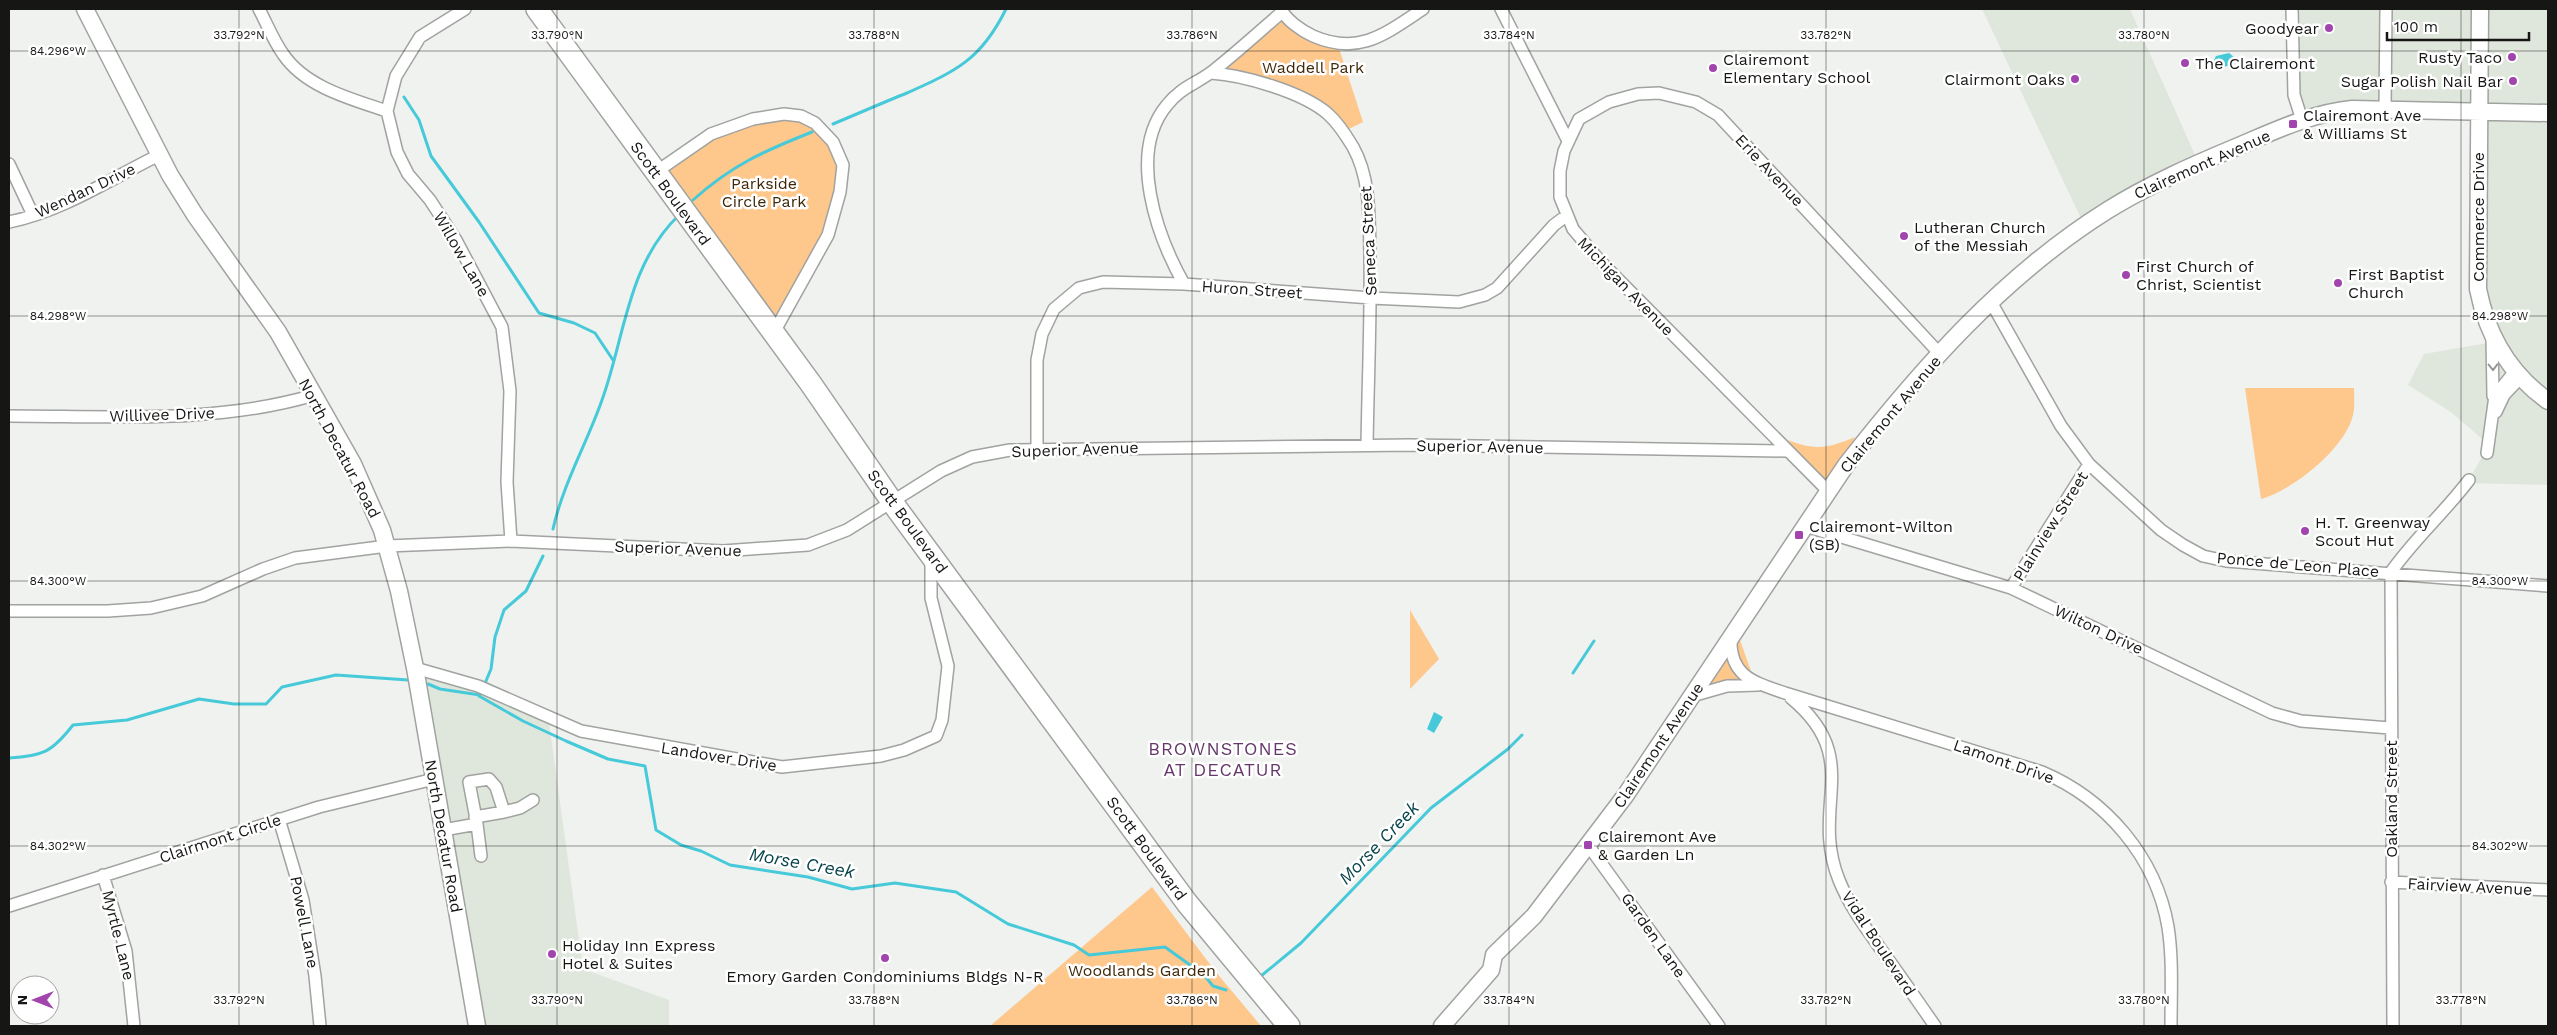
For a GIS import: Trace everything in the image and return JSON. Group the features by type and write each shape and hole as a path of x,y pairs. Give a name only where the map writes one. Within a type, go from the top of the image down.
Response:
{"highway":[{"name":"Scott Boulevard","path":"537,9 811,384 892,501 1187,903 1289,1026"}],"main road":[{"name":"North Decatur Road","path":"85,9 159,155 195,216 278,332 314,395 362,484 387,546 399,590 415,668 477,1026"},
{"name":"Commerce Drive","path":"2480,9 2478,279 2482,307 2492,333 2518,374 2548,401"},
{"name":"Clairemont Avenue","path":"1442,1026 1490,970 1494,955 1534,916 1588,845 1692,696 1828,491 1883,418 1940,354 1991,302 2060,243 2133,195 2202,161 2302,120 2336,110 2385,109 2548,113"}],"street":[{"path":"259,9 283,55 308,80 387,111"},
{"name":"Willow Lane","path":"465,9 420,37 396,76 387,111 397,152 408,174 430,200 456,240 502,327 510,391 507,482 511,542"},
{"path":"1184,284 1161,236 1152,203 1147,169 1150,142 1156,121 1167,104 1187,85 1211,73 1281,10 1305,32 1327,42 1349,46 1379,36 1423,9"},
{"path":"1501,9 1568,141"},
{"path":"2292,9 2294,95 2302,120"},
{"path":"2385,109 2386,9"},
{"name":"Seneca Street","path":"1211,73 1254,81 1294,94 1327,114 1353,148 1366,185 1369,216 1371,298 1367,445"},
{"name":"Erie Avenue","path":"1568,141 1579,119 1609,102 1638,94 1659,93 1679,96 1696,102 1718,115 1940,354"},
{"path":"656,172 711,134 753,119 784,114 801,116 815,123 833,142 843,165 840,192 828,235 773,334"},
{"name":"Michigan Avenue","path":"1568,141 1561,163 1560,197 1566,216 1580,240 1786,451 1828,491"},
{"name":"Wendan Drive","path":"9,222 33,216 101,186 159,155"},
{"path":"9,164 33,216"},
{"name":"Huron Street","path":"1037,448 1037,360 1042,334 1054,309 1078,288 1103,282 1184,284 1371,298 1459,302 1485,295 1506,279 1554,225 1566,216"},
{"name":"Ponce de Leon Place","path":"1991,302 2061,426 2089,464 2161,530 2203,556 2226,561 2270,565 2392,572 2548,586"},
{"path":"2487,453 2493,420 2492,333"},
{"path":"2493,401 2498,389 2518,374"},
{"path":"2493,420 2502,399 2518,374"},
{"name":"Willivee Drive","path":"9,416 204,415 279,404 314,395"},
{"name":"Superior Avenue","path":"9,611 115,611 151,608 202,596 263,569 294,558 387,546 511,542 723,551 808,545 847,530 941,471 972,457 1010,450 1037,448 1367,445 1786,451"},
{"name":"Plainview Street","path":"2011,588 2089,464"},
{"path":"2392,572 2403,555 2451,504 2469,480"},
{"name":"Wilton Drive","path":"1805,526 2011,588 2272,713 2300,721 2390,728"},
{"name":"Landover Drive","path":"415,668 478,686 572,729 628,740 782,767 881,756 904,750 936,736 942,720 948,666 931,598 931,554"},
{"name":"Oakland Street","path":"2392,572 2390,728 2393,1026"},
{"name":"Lamont Drive","path":"1731,637 1732,656 1738,670 1746,677 1785,693 2023,766 2068,784 2092,802 2117,825 2134,845 2146,864 2162,902 2171,952 2171,1026"},
{"path":"1692,696 1711,689 1738,685 1772,688"},
{"name":"Vidal Boulevard","path":"1785,693 1812,716 1823,733 1829,748 1832,772 1829,840 1835,868 1843,889 1858,917 1935,1026"},
{"name":"Clairmont Circle","path":"9,906 319,807 434,779"},
{"path":"482,856 469,782 489,779 496,787 504,812"},
{"path":"443,830 520,808 533,800"},
{"name":"Powell Lane","path":"280,819 303,900 314,968 320,1026"},
{"name":"Garden Lane","path":"1588,845 1719,1026"},
{"name":"Myrtle Lane","path":"103,875 126,951 134,1026"},
{"name":"Fairview Avenue","path":"2392,882 2548,890"}],"shaded area":[{"path":"1982,9 2130,9 2199,164 2086,229"},
{"path":"2291,9 2548,9 2548,485 2467,483 2489,445 2451,412 2408,385 2424,354 2493,342 2477,293 2478,113 2358,107 2301,126"},
{"path":"414,672 485,680 548,715 583,969 669,1000 669,1026 482,1026"}],"green space":[{"name":"Waddell Park","path":"1282,16 1292,24 1336,39 1363,122 1343,132 1330,112 1221,70"},
{"name":"Parkside Circle Park","path":"781,118 805,121 829,144 840,171 828,225 773,325 661,163 720,134 750,124"},
{"path":"2245,388 2354,388 2353,415 2340,441 2329,454 2302,477 2288,487 2261,499"},
{"path":"1855,437 1827,492 1788,440 1806,446 1822,447"},
{"path":"1410,610 1439,659 1410,689"},
{"path":"1736,629 1751,671 1772,688 1703,692"},
{"name":"Woodlands Garden","path":"1152,887 1215,971 1261,1026 990,1026"}],"water":[{"path":"2229,53 2234,57 2230,65 2221,68 2213,62 2216,56"},
{"path":"1434,712 1443,717 1434,733 1427,729"}],"waterway":[{"path":"833,124 940,78 966,62 987,41 1006,9"},
{"path":"404,97 419,120 431,156 479,222 539,313 574,323 595,333 613,360"},
{"path":"693,200 735,168 812,132"},
{"path":"553,529 569,480 602,400 638,279 648,256 679,215"},
{"path":"486,681 491,669 495,637 504,610 526,591 543,556"},
{"path":"1573,673 1594,641"},
{"path":"9,758 30,756 46,751 59,741 73,725 127,720 199,699 234,704 266,704 282,687 336,675 408,680"},
{"path":"428,684 440,689 480,695"},
{"name":"Morse Creek","path":"479,696 523,721 608,759 645,766 656,830 681,845 701,851 730,865 808,877 852,889 895,883 956,892 1008,924 1074,945 1089,955 1165,947 1204,975 1213,986 1226,990"},
{"name":"Morse Creek","path":"1261,976 1301,943 1431,808 1508,749 1522,735"}],"place":[{"name":"Goodyear","path":"2329,28"},
{"name":"Rusty Taco","path":"2512,57"},
{"name":"The Clairemont","path":"2185,63"},
{"name":"Clairemont Elementary School","path":"1713,68"},
{"name":"Clairmont Oaks","path":"2075,79"},
{"name":"Sugar Polish Nail Bar","path":"2513,81"},
{"name":"Clairemont Ave & Williams St","path":"2293,124"},
{"name":"Lutheran Church of the Messiah","path":"1904,236"},
{"name":"First Church of Christ, Scientist","path":"2126,275"},
{"name":"First Baptist Church","path":"2338,283"},
{"name":"H. T. Greenway Scout Hut","path":"2305,531"},
{"name":"Clairemont-Wilton (SB)","path":"1799,535"},
{"name":"Clairemont Ave & Garden Ln","path":"1588,845"},
{"name":"Holiday Inn Express Hotel & Suites","path":"552,954"},
{"name":"Emory Garden Condominiums Bldgs N-R","path":"885,958"}],"district":[{"name":"BROWNSTONES AT DECATUR","path":"1223,760"}]}
